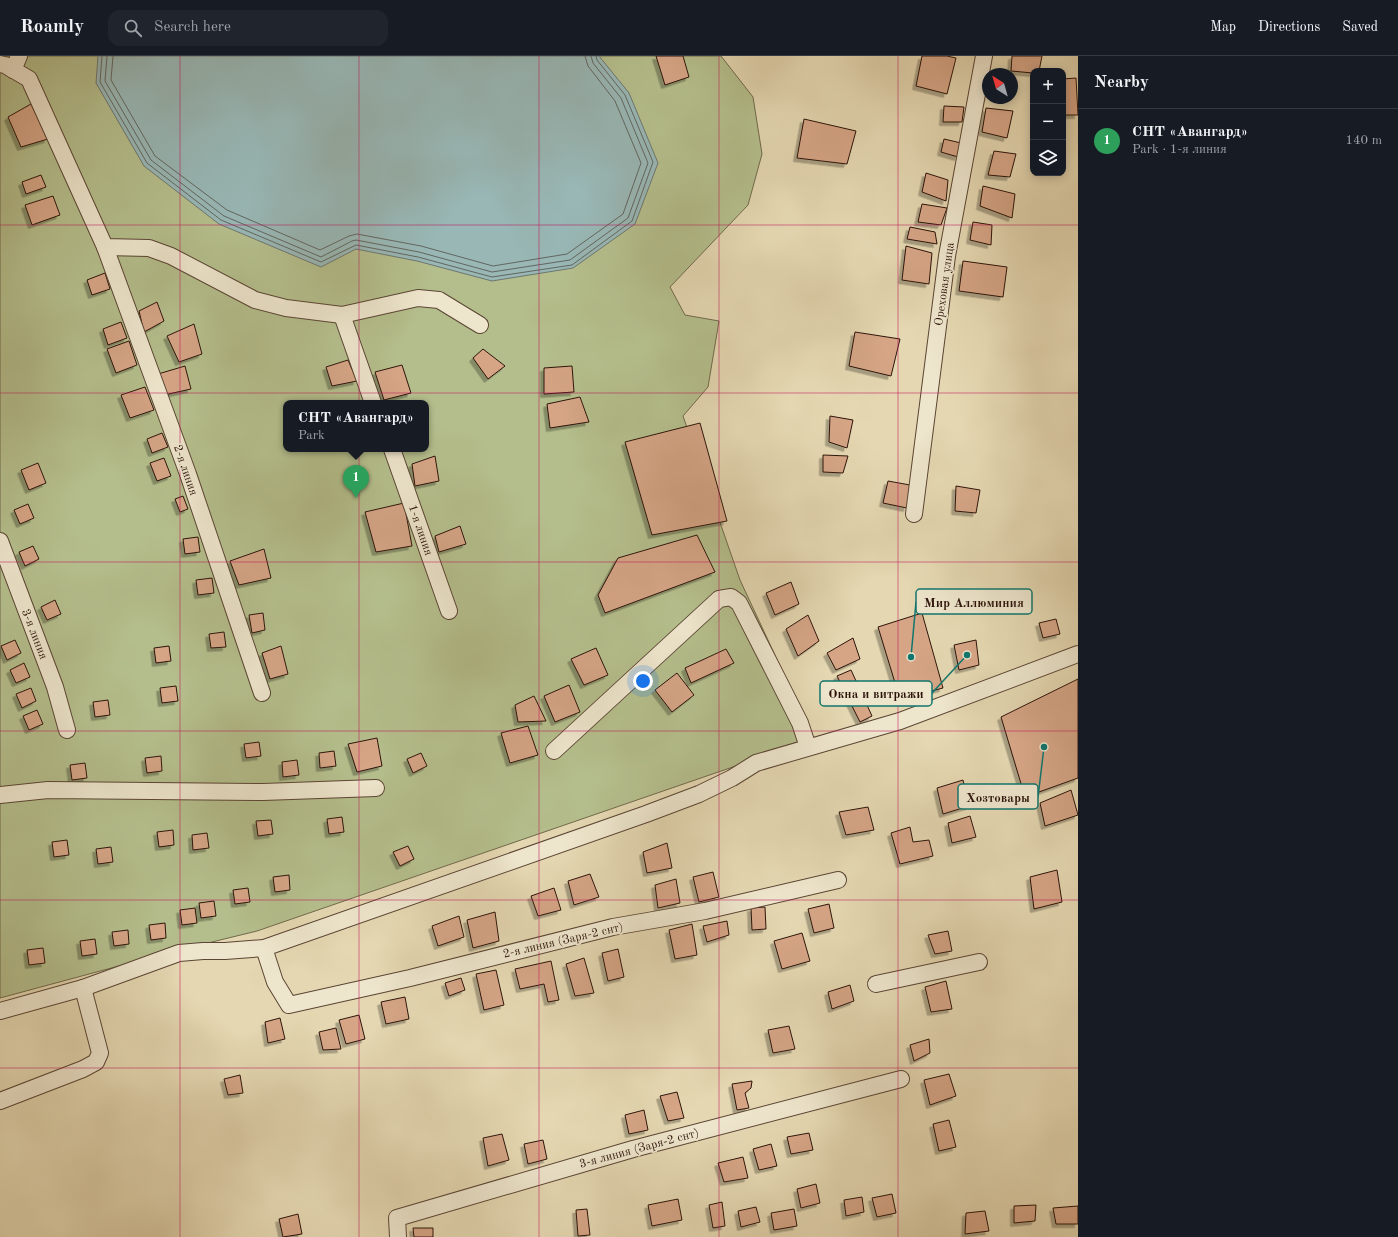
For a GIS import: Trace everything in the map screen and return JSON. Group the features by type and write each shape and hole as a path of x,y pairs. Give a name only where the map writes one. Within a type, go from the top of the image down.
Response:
{"street":[{"name":"Ореховая улица","path":"914,514 947,256 984,56"},
{"name":"2-я линия","path":"10,63 29,79 105,247 188,474 262,693"},
{"path":"105,247 149,248 171,256 256,300 286,308 342,314 418,298 439,300 480,325"},
{"path":"342,314 372,400"},
{"name":"1-я линия","path":"393,452 449,611"},
{"name":"3-я линия","path":"0,541 55,687 67,730"},
{"path":"554,751 719,599 731,597 739,604 800,723 808,747"},
{"path":"0,1011 83,988 179,953 264,948 646,814 699,794 732,778 756,763 900,721 1078,654"},
{"path":"0,795 48,790 263,792 376,788"},
{"name":"2-я линия (Заря-2 снт)","path":"264,948 275,982 289,1005 410,978 613,927 705,910 838,880"},
{"path":"876,984 979,962"},
{"path":"0,1101 83,1069 96,1062 100,1053 83,988"},
{"name":"3-я линия (Заря-2 снт)","path":"398,1237 397,1218 633,1149 901,1079"}],"green space":[{"path":"0,56 721,56 753,97 762,154 748,205 670,287 685,315 719,321 708,387 683,416 740,580 814,739 257,931 167,953 0,998"}],"water":[{"path":"98,56 599,56 629,93 658,163 635,224 573,268 492,281 417,261 356,249 321,267 219,224 144,166 96,83"}],"building":[{"path":"656,56 683,56 689,77 665,85"},
{"path":"922,56 947,56 956,58 947,94 916,86"},
{"path":"1012,56 1042,56 1040,68 1030,68 1030,73 1018,72 1018,68 1011,68"},
{"path":"1076,78 1078,115 1066,115 1066,79"},
{"path":"31,104 48,139 21,147 8,117"},
{"path":"944,106 964,107 962,122 943,122"},
{"path":"986,108 1013,111 1007,138 982,132"},
{"path":"804,119 856,131 847,164 797,158"},
{"path":"944,139 961,143 958,157 941,152"},
{"path":"994,151 1016,154 1010,177 988,175"},
{"path":"926,173 948,180 946,201 922,192"},
{"path":"41,175 46,187 26,194 22,182"},
{"path":"983,186 1015,194 1012,218 980,206"},
{"path":"53,196 60,215 32,225 25,205"},
{"path":"922,204 947,208 941,225 918,222"},
{"path":"973,222 992,225 991,245 970,240"},
{"path":"910,227 935,232 937,244 907,239"},
{"path":"906,246 932,253 929,284 902,280"},
{"path":"963,261 1007,267 1003,297 959,291"},
{"path":"105,273 110,289 92,295 87,280"},
{"path":"157,302 164,321 144,332 139,311"},
{"path":"121,322 127,338 108,345 103,329"},
{"path":"194,324 202,354 179,362 167,336"},
{"path":"855,332 900,339 891,376 849,366"},
{"path":"129,341 137,365 116,373 107,349"},
{"path":"483,349 505,366 488,379 473,358"},
{"path":"348,360 357,381 332,386 326,367"},
{"path":"402,365 411,393 384,400 375,372"},
{"path":"185,366 191,389 164,395 158,374"},
{"path":"572,366 574,392 544,394 544,368"},
{"path":"145,387 154,410 130,418 121,395"},
{"path":"580,397 589,422 550,428 547,404"},
{"path":"830,416 853,420 847,448 829,442"},
{"path":"700,423 727,521 652,535 625,442"},
{"path":"162,433 168,447 152,453 147,439"},
{"path":"823,455 848,456 843,473 823,472"},
{"path":"435,456 439,481 415,486 412,464"},
{"path":"164,458 171,476 157,481 150,463"},
{"path":"38,463 46,483 29,490 21,470"},
{"path":"888,481 910,485 907,508 883,503"},
{"path":"956,486 980,490 976,513 955,511"},
{"path":"183,496 188,509 180,512 175,499"},
{"path":"404,503 412,546 376,552 365,512"},
{"path":"28,504 34,518 20,524 14,510"},
{"path":"460,526 466,544 439,552 435,536"},
{"path":"697,535 715,572 605,613 598,595 618,558"},
{"path":"198,537 200,552 185,554 183,539"},
{"path":"33,546 39,559 25,566 19,552"},
{"path":"264,549 271,578 239,585 230,561"},
{"path":"212,578 214,593 198,595 196,580"},
{"path":"791,582 799,604 775,615 766,593"},
{"path":"55,600 61,614 47,620 41,607"},
{"path":"263,613 265,630 252,633 249,615"},
{"path":"922,613 943,688 900,699 878,627"},
{"path":"808,615 819,641 798,656 786,629"},
{"path":"1056,619 1060,634 1043,638 1039,623"},
{"path":"224,632 226,647 211,648 209,634"},
{"path":"853,638 860,659 836,670 827,653"},
{"path":"15,640 21,653 7,660 1,646"},
{"path":"976,640 979,665 959,670 954,645"},
{"path":"169,646 171,661 156,663 154,648"},
{"path":"281,646 288,674 270,679 262,653"},
{"path":"596,648 608,675 584,685 571,659"},
{"path":"726,649 734,663 691,683 685,668"},
{"path":"24,663 30,677 16,683 10,670"},
{"path":"851,670 872,716 860,722 837,676"},
{"path":"677,673 694,695 672,712 655,690"},
{"path":"1078,679 1078,778 1025,797 1001,717"},
{"path":"569,685 580,712 555,722 544,696"},
{"path":"176,686 178,701 162,703 160,688"},
{"path":"31,688 36,701 22,708 16,694"},
{"path":"534,696 546,721 518,722 515,705"},
{"path":"108,700 110,715 95,717 93,702"},
{"path":"37,710 43,724 29,730 23,716"},
{"path":"528,726 538,755 510,763 501,733"},
{"path":"377,738 382,766 357,772 348,744"},
{"path":"259,742 261,756 246,758 244,744"},
{"path":"334,751 336,766 320,768 319,753"},
{"path":"421,753 427,766 413,773 407,759"},
{"path":"161,756 162,771 147,773 145,758"},
{"path":"297,760 299,775 283,777 282,762"},
{"path":"85,763 87,778 72,780 70,765"},
{"path":"963,780 969,806 943,814 937,788"},
{"path":"1071,790 1078,815 1045,826 1040,803"},
{"path":"868,807 874,830 846,835 839,812"},
{"path":"970,816 976,837 952,843 948,823"},
{"path":"342,817 344,832 329,834 327,819"},
{"path":"271,820 273,834 258,836 256,821"},
{"path":"910,827 913,842 929,840 933,856 900,864 891,833"},
{"path":"173,830 174,845 159,847 157,832"},
{"path":"207,833 209,848 193,850 192,835"},
{"path":"67,840 69,855 54,857 52,842"},
{"path":"667,843 672,868 647,873 643,852"},
{"path":"408,846 414,859 400,866 393,852"},
{"path":"111,847 113,862 98,864 96,849"},
{"path":"1057,870 1062,902 1034,909 1030,877"},
{"path":"713,872 719,897 699,902 693,877"},
{"path":"590,874 599,897 574,905 568,881"},
{"path":"289,875 290,890 275,892 273,877"},
{"path":"676,879 680,903 658,908 655,885"},
{"path":"248,888 250,902 235,904 233,890"},
{"path":"554,888 561,910 538,916 531,896"},
{"path":"214,901 216,916 201,918 199,903"},
{"path":"829,904 834,928 814,933 808,909"},
{"path":"765,907 766,929 752,930 751,908"},
{"path":"195,908 197,923 182,925 180,910"},
{"path":"495,912 499,941 473,948 467,920"},
{"path":"459,916 464,937 438,946 432,926"},
{"path":"727,921 729,935 707,942 703,926"},
{"path":"165,923 166,938 151,940 149,925"},
{"path":"692,924 697,955 675,959 669,930"},
{"path":"128,930 129,944 114,946 112,932"},
{"path":"948,931 952,951 935,954 928,935"},
{"path":"802,933 810,961 782,969 774,941"},
{"path":"95,939 97,954 82,956 80,941"},
{"path":"43,948 45,963 29,965 27,950"},
{"path":"618,949 624,977 608,981 602,953"},
{"path":"584,958 594,993 575,996 566,964"},
{"path":"551,961 559,1000 548,1002 544,984 520,989 515,969"},
{"path":"496,970 504,1005 484,1010 476,974"},
{"path":"461,978 465,990 449,996 445,983"},
{"path":"946,981 952,1009 931,1012 925,987"},
{"path":"850,985 854,1001 832,1009 828,992"},
{"path":"405,997 409,1019 386,1024 381,1002"},
{"path":"359,1015 365,1039 346,1044 339,1020"},
{"path":"280,1018 285,1039 268,1043 265,1022"},
{"path":"789,1026 795,1049 773,1053 768,1030"},
{"path":"336,1028 341,1049 323,1050 319,1032"},
{"path":"929,1039 930,1053 914,1061 910,1045"},
{"path":"949,1074 956,1096 930,1105 924,1080"},
{"path":"240,1075 243,1093 228,1095 224,1079"},
{"path":"752,1081 751,1088 745,1093 749,1108 737,1110 732,1084"},
{"path":"677,1092 684,1118 668,1121 660,1096"},
{"path":"644,1110 648,1130 629,1134 625,1115"},
{"path":"949,1120 956,1147 939,1151 933,1124"},
{"path":"809,1133 813,1150 791,1154 787,1137"},
{"path":"502,1134 509,1160 488,1166 483,1138"},
{"path":"543,1140 547,1159 528,1164 524,1144"},
{"path":"771,1144 777,1166 759,1170 753,1149"},
{"path":"743,1157 748,1178 724,1182 718,1163"},
{"path":"816,1184 820,1203 801,1208 797,1189"},
{"path":"892,1194 896,1213 877,1217 872,1198"},
{"path":"862,1197 864,1212 846,1216 844,1200"},
{"path":"678,1199 682,1220 652,1226 648,1205"},
{"path":"722,1202 725,1226 713,1228 709,1205"},
{"path":"1036,1205 1035,1221 1014,1223 1014,1206"},
{"path":"1078,1206 1078,1224 1056,1224 1053,1208"},
{"path":"756,1207 760,1222 741,1227 738,1211"},
{"path":"587,1209 590,1235 578,1236 576,1210"},
{"path":"794,1209 797,1226 774,1230 771,1213"},
{"path":"985,1211 989,1231 965,1234 966,1213"},
{"path":"298,1214 302,1234 283,1237 279,1219"},
{"path":"413,1228 433,1228 433,1237 414,1237"}],"place":[{"name":"СНТ «Авангард»","path":"356,498"},
{"name":"Окна и витражи","path":"967,655"},
{"name":"Мир Аллюминия","path":"911,657"},
{"name":"Хозтовары","path":"1044,747"}]}
